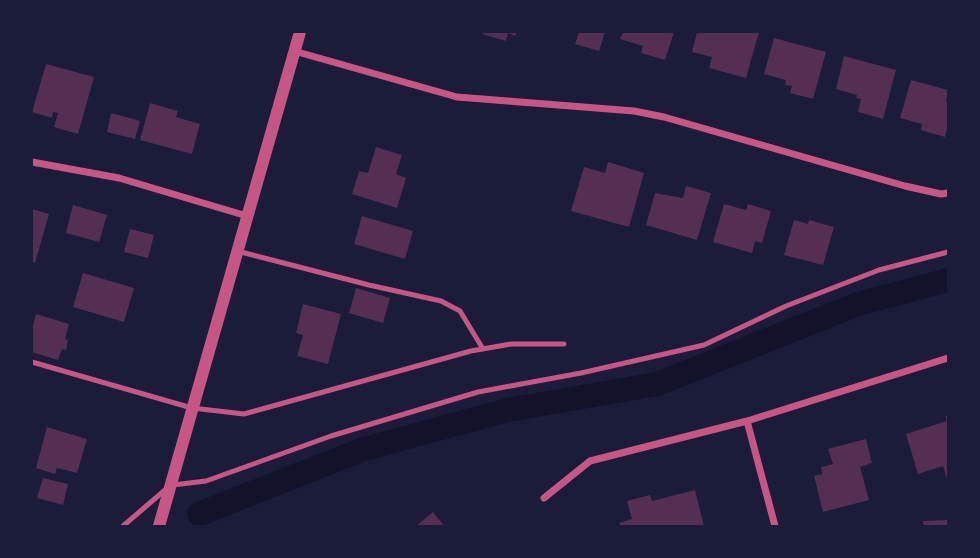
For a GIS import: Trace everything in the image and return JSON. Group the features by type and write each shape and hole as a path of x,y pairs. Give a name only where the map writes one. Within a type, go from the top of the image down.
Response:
{"street":[{"path":"159,527 300,32"},
{"path":"294,51 457,97 634,111 664,117 905,186 941,194 948,192"},
{"path":"32,162 119,178 247,216"},
{"path":"544,498 590,461 747,421 948,358"},
{"path":"747,421 775,527"}],"lane":[{"path":"237,251 440,301 460,312 483,349"},
{"path":"123,527 169,489 206,481 331,436 478,392 581,373 704,345 786,306 879,270 948,252"},
{"path":"32,362 192,408 244,414 483,349 511,344 564,344"}],"building":[{"path":"517,32 515,36 508,33 506,41 482,34"},
{"path":"579,32 605,32 599,51 575,44"},
{"path":"623,32 674,32 665,60 641,53 643,46 620,39"},
{"path":"697,32 759,32 746,78 709,68 712,57 692,52"},
{"path":"774,38 826,52 813,99 790,93 792,86 785,85 786,80 764,74"},
{"path":"844,56 896,70 883,119 858,112 861,99 856,98 857,95 836,89"},
{"path":"46,64 94,77 78,134 54,127 58,113 53,112 52,118 32,112"},
{"path":"911,80 948,90 948,124 945,137 921,130 922,124 900,118"},
{"path":"150,103 178,111 176,117 200,124 192,154 140,140"},
{"path":"111,113 140,121 135,139 107,132"},
{"path":"376,147 402,155 396,174 406,178 397,208 352,194 359,171 368,173"},
{"path":"608,162 644,173 629,227 571,211 584,167 605,173"},
{"path":"686,186 711,193 697,240 646,225 655,193 683,198"},
{"path":"724,204 746,210 748,204 771,211 762,243 755,241 752,253 713,242"},
{"path":"73,205 107,215 99,242 66,233"},
{"path":"32,209 49,214 35,263 32,262"},
{"path":"362,216 413,231 405,259 354,244"},
{"path":"794,220 808,224 809,220 834,227 823,265 784,255"},
{"path":"130,229 154,235 148,258 124,252"},
{"path":"83,273 134,288 124,322 73,307"},
{"path":"356,288 390,298 383,323 349,313"},
{"path":"303,304 341,314 328,364 297,356 303,335 296,333"},
{"path":"36,314 69,324 65,339 68,340 66,350 62,349 58,360 32,352 32,329"},
{"path":"948,415 948,482 943,466 918,474 906,434 947,421 945,416"},
{"path":"47,427 87,439 77,473 57,468 55,474 36,468"},
{"path":"866,439 872,463 860,467 869,500 823,512 814,476 822,474 821,467 833,464 828,449"},
{"path":"43,478 68,484 63,505 37,498"},
{"path":"695,490 704,526 620,526 619,523 632,519 627,501 650,495 652,501"},
{"path":"433,512 444,526 416,526"},
{"path":"948,520 948,526 924,526 923,521"}],"waterway":[{"path":"199,514 364,449 508,410 657,384 858,304 948,280"}]}
